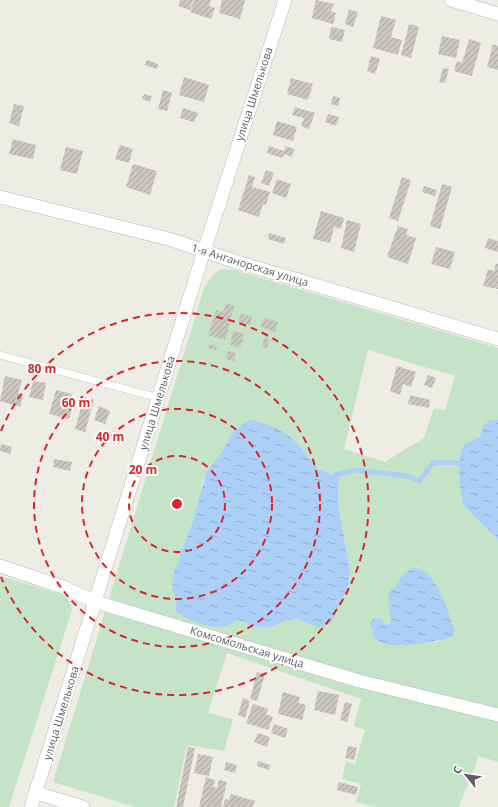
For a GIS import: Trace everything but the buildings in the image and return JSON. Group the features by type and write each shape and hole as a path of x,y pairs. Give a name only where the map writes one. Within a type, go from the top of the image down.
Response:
{"street":[{"name":"улица Шмелькова","path":"31,807 204,251 285,0"},
{"path":"451,0 498,14"},
{"name":"1-я Анганорская улица","path":"0,197 170,240 237,262 498,339"},
{"name":"Комсомольская улица","path":"0,566 63,587 96,602 359,682 498,715"},
{"path":"36,793 83,807"}],"lane":[{"path":"0,355 159,398"}],"green space":[{"path":"221,269 235,270 498,348 498,420 489,420 483,426 480,437 468,442 460,463 464,505 498,539 498,762 479,756 459,807 376,807 356,802 361,784 342,779 346,762 355,764 365,730 354,726 361,699 227,653 208,713 233,719 224,751 187,745 174,807 135,807 53,782 204,288 212,276","holes":["368,350 455,376 445,410 434,408 424,438 385,462 344,449","232,433 288,435 299,445 317,468 339,478 338,504 350,571 349,585 331,624 296,619 287,620 269,628 251,626 237,619 191,620 175,611 177,599 174,572 194,518 201,495 202,483 206,473 221,453","413,567 419,567 447,610 455,630 437,642 386,644 378,641 374,635 380,619 386,625 391,623 395,592 397,586"]},
{"path":"0,576 64,595 70,602 72,610 9,807 0,807"}],"water":[{"path":"250,419 273,427 288,435 299,445 317,468 339,478 338,504 350,571 349,585 331,624 319,627 296,619 287,620 269,628 251,626 237,619 231,624 215,627 198,623 175,611 177,599 172,590 174,572 194,518 206,473 221,453 232,433"},
{"path":"489,420 498,420 498,539 465,506 460,487 460,460 462,449 467,443 480,437 483,426"},
{"path":"413,567 429,575 435,583 445,602 455,630 452,637 436,641 403,645 384,644 376,639 370,624 373,619 380,618 386,625 391,623 388,596 390,590 396,586 400,578"}],"waterway":[{"path":"335,475 356,470 408,476 419,481 433,463 460,463"}]}
